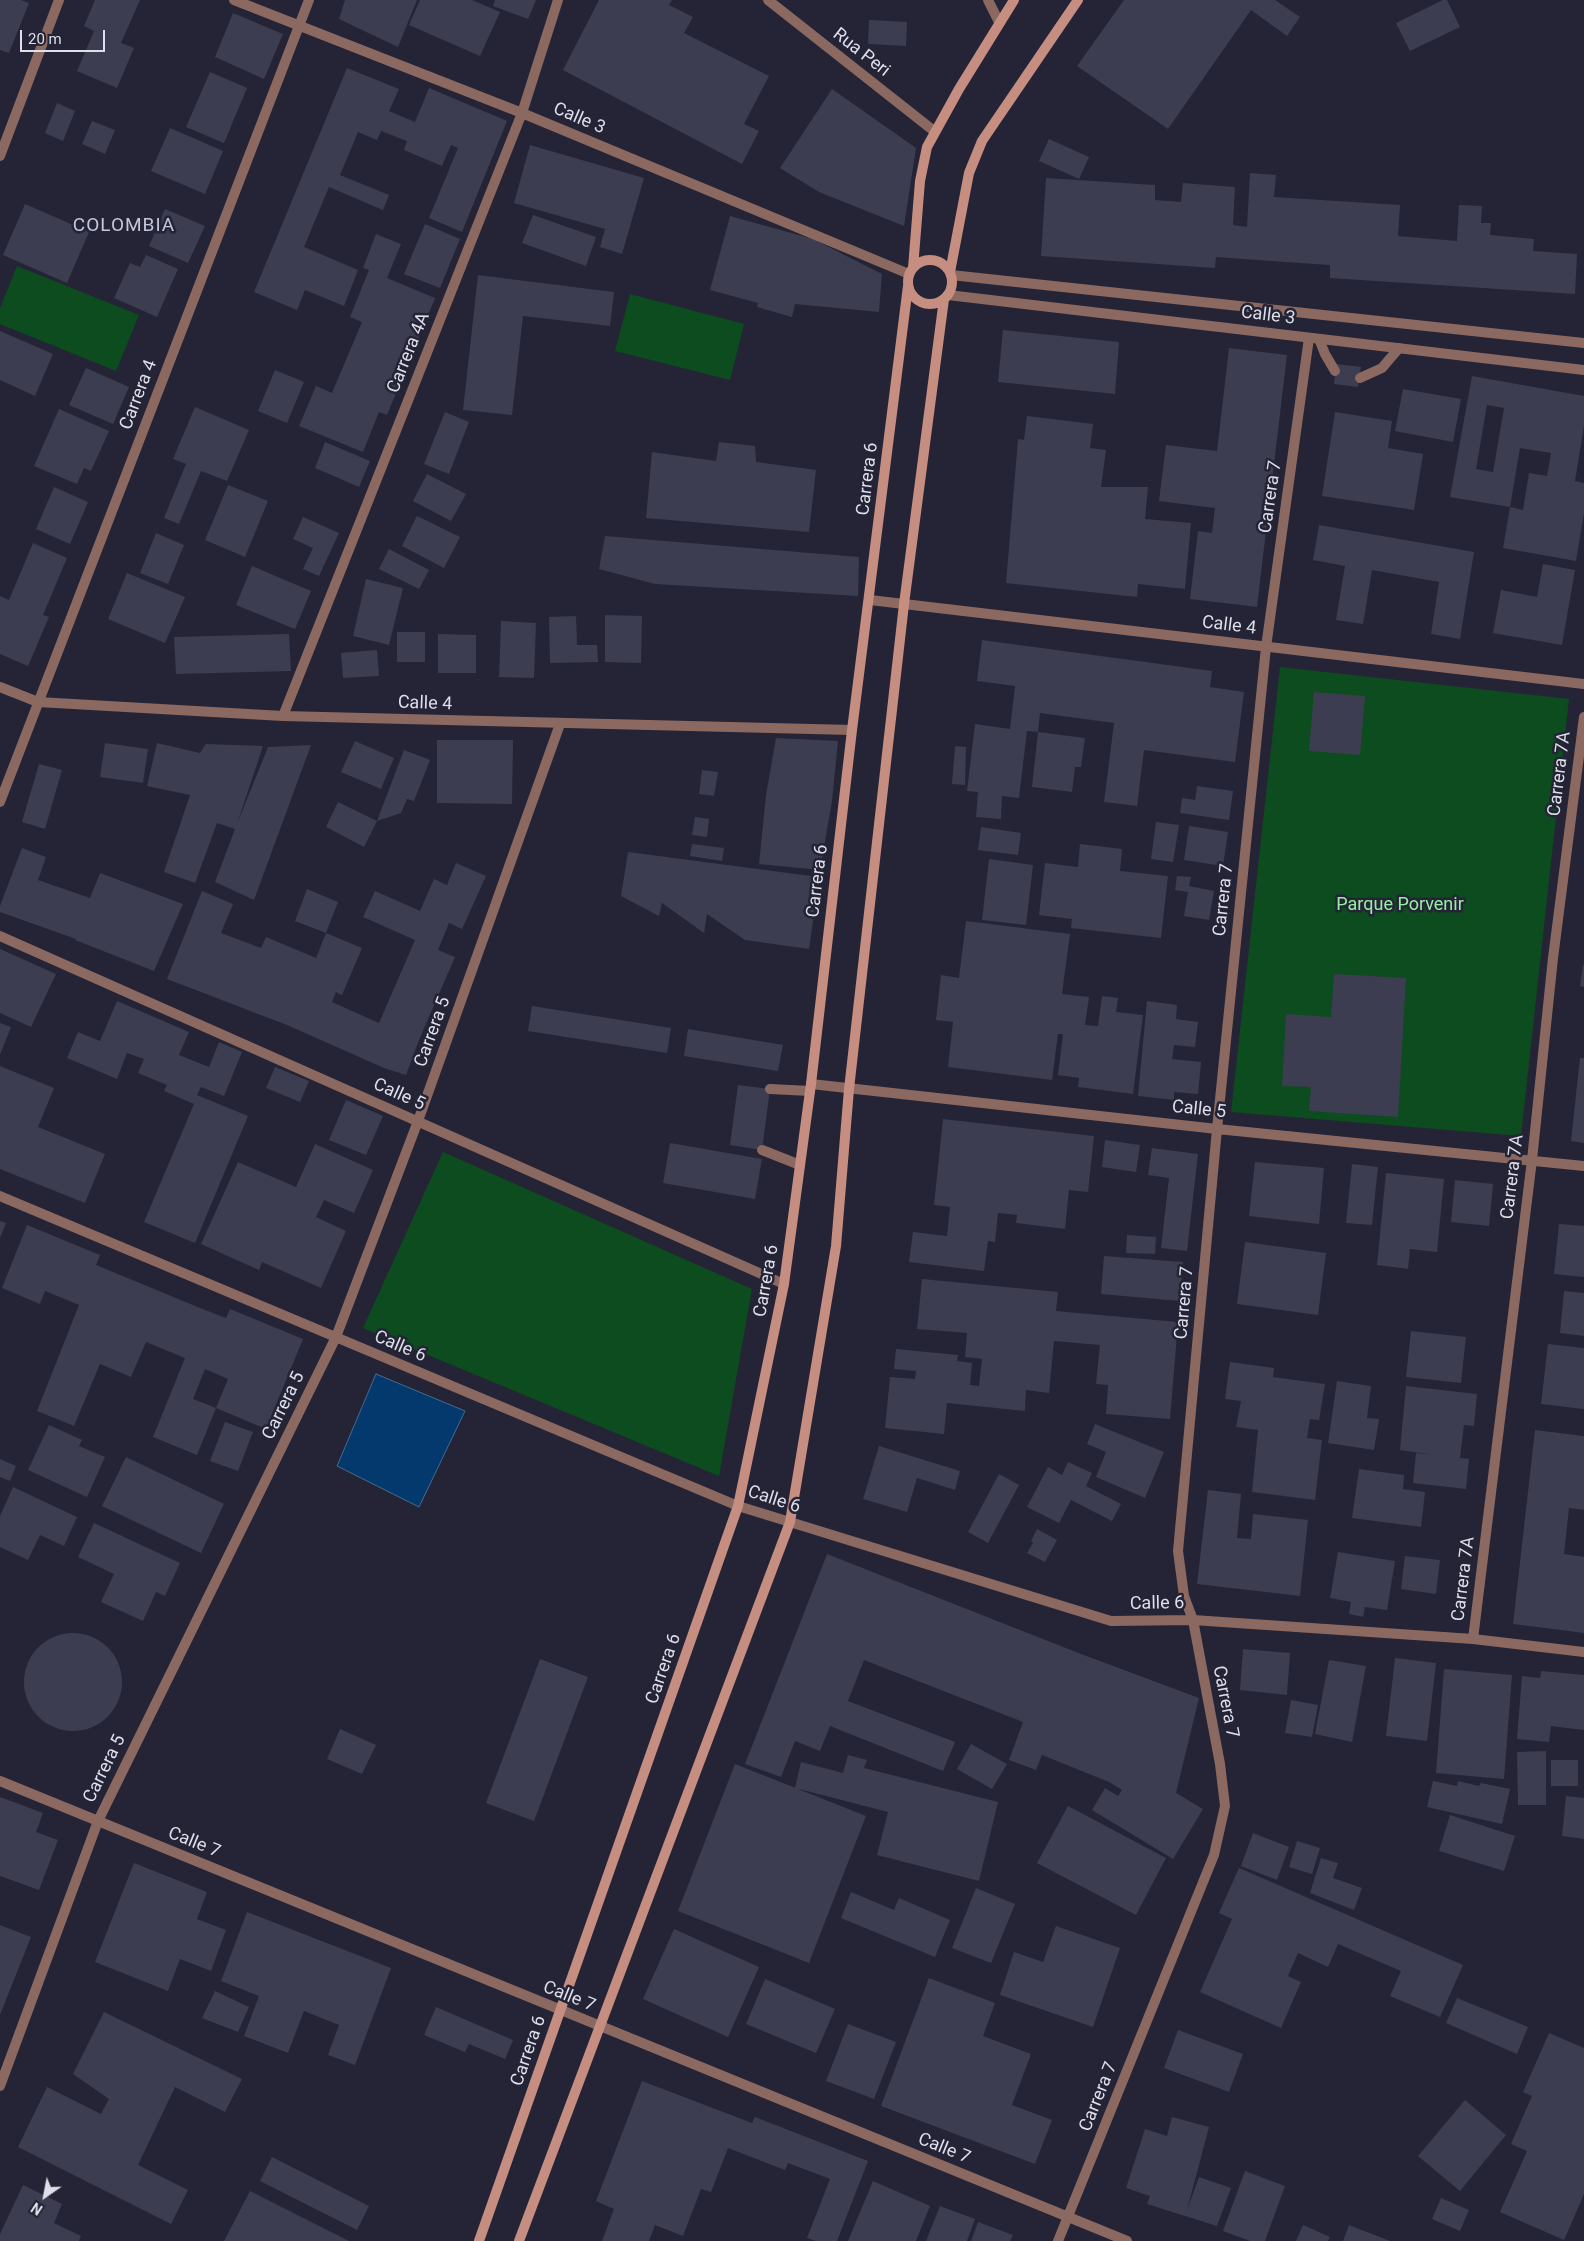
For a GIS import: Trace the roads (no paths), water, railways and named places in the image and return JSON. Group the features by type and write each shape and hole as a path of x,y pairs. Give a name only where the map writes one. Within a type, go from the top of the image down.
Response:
{"main road":[{"path":"946,297 932,304 920,301 910,292 908,286 920,181 934,131 1014,0"},
{"path":"519,2241 790,1522 836,1246 849,1089 904,604 946,297 952,282 950,273 969,173 982,141 1078,0"},
{"path":"911,271 918,263 932,260 939,262 950,273"},
{"name":"Carrera 6","path":"479,2241 738,1506 784,1284 810,1088 852,730 870,600 908,286"}],"street":[{"path":"0,156 59,0"},
{"name":"Calle 3","path":"234,0 522,113 911,271"},
{"name":"Carrera 4","path":"0,802 309,0"},
{"name":"Carrera 4A","path":"283,716 522,113 558,0"},
{"name":"Rua Peri","path":"768,0 934,131"},
{"path":"988,0 999,22"},
{"name":"Calle 3","path":"950,273 1584,343"},
{"name":"Calle 3","path":"946,297 1584,370"},
{"path":"1314,338 1335,372"},
{"name":"Carrera 7","path":"1058,2241 1214,1855 1225,1806 1220,1764 1194,1620 1184,1596 1178,1551 1266,646 1314,338"},
{"path":"1360,378 1382,368 1399,348"},
{"name":"Calle 4","path":"870,600 1584,684"},
{"name":"Calle 4","path":"0,687 38,702 283,716 852,730"},
{"name":"Carrera 7A","path":"1473,1639 1532,1160 1553,958 1584,717"},
{"name":"Carrera 5","path":"0,2086 98,1821 336,1338 418,1121 560,724"},
{"name":"Calle 5","path":"0,936 784,1284"},
{"name":"Calle 5","path":"770,1089 849,1089 1584,1166"},
{"path":"762,1150 800,1165"},
{"name":"Calle 6","path":"0,1196 738,1506 1112,1621 1194,1620 1473,1639 1584,1652"},
{"name":"Calle 7","path":"0,1781 1127,2241"}],"water":[{"path":"376,1374 465,1411 419,1507 337,1466"}],"district":[{"name":"COLOMBIA","path":"124,226"}],"park label":[{"name":"Parque Porvenir","path":"1400,905"}]}
